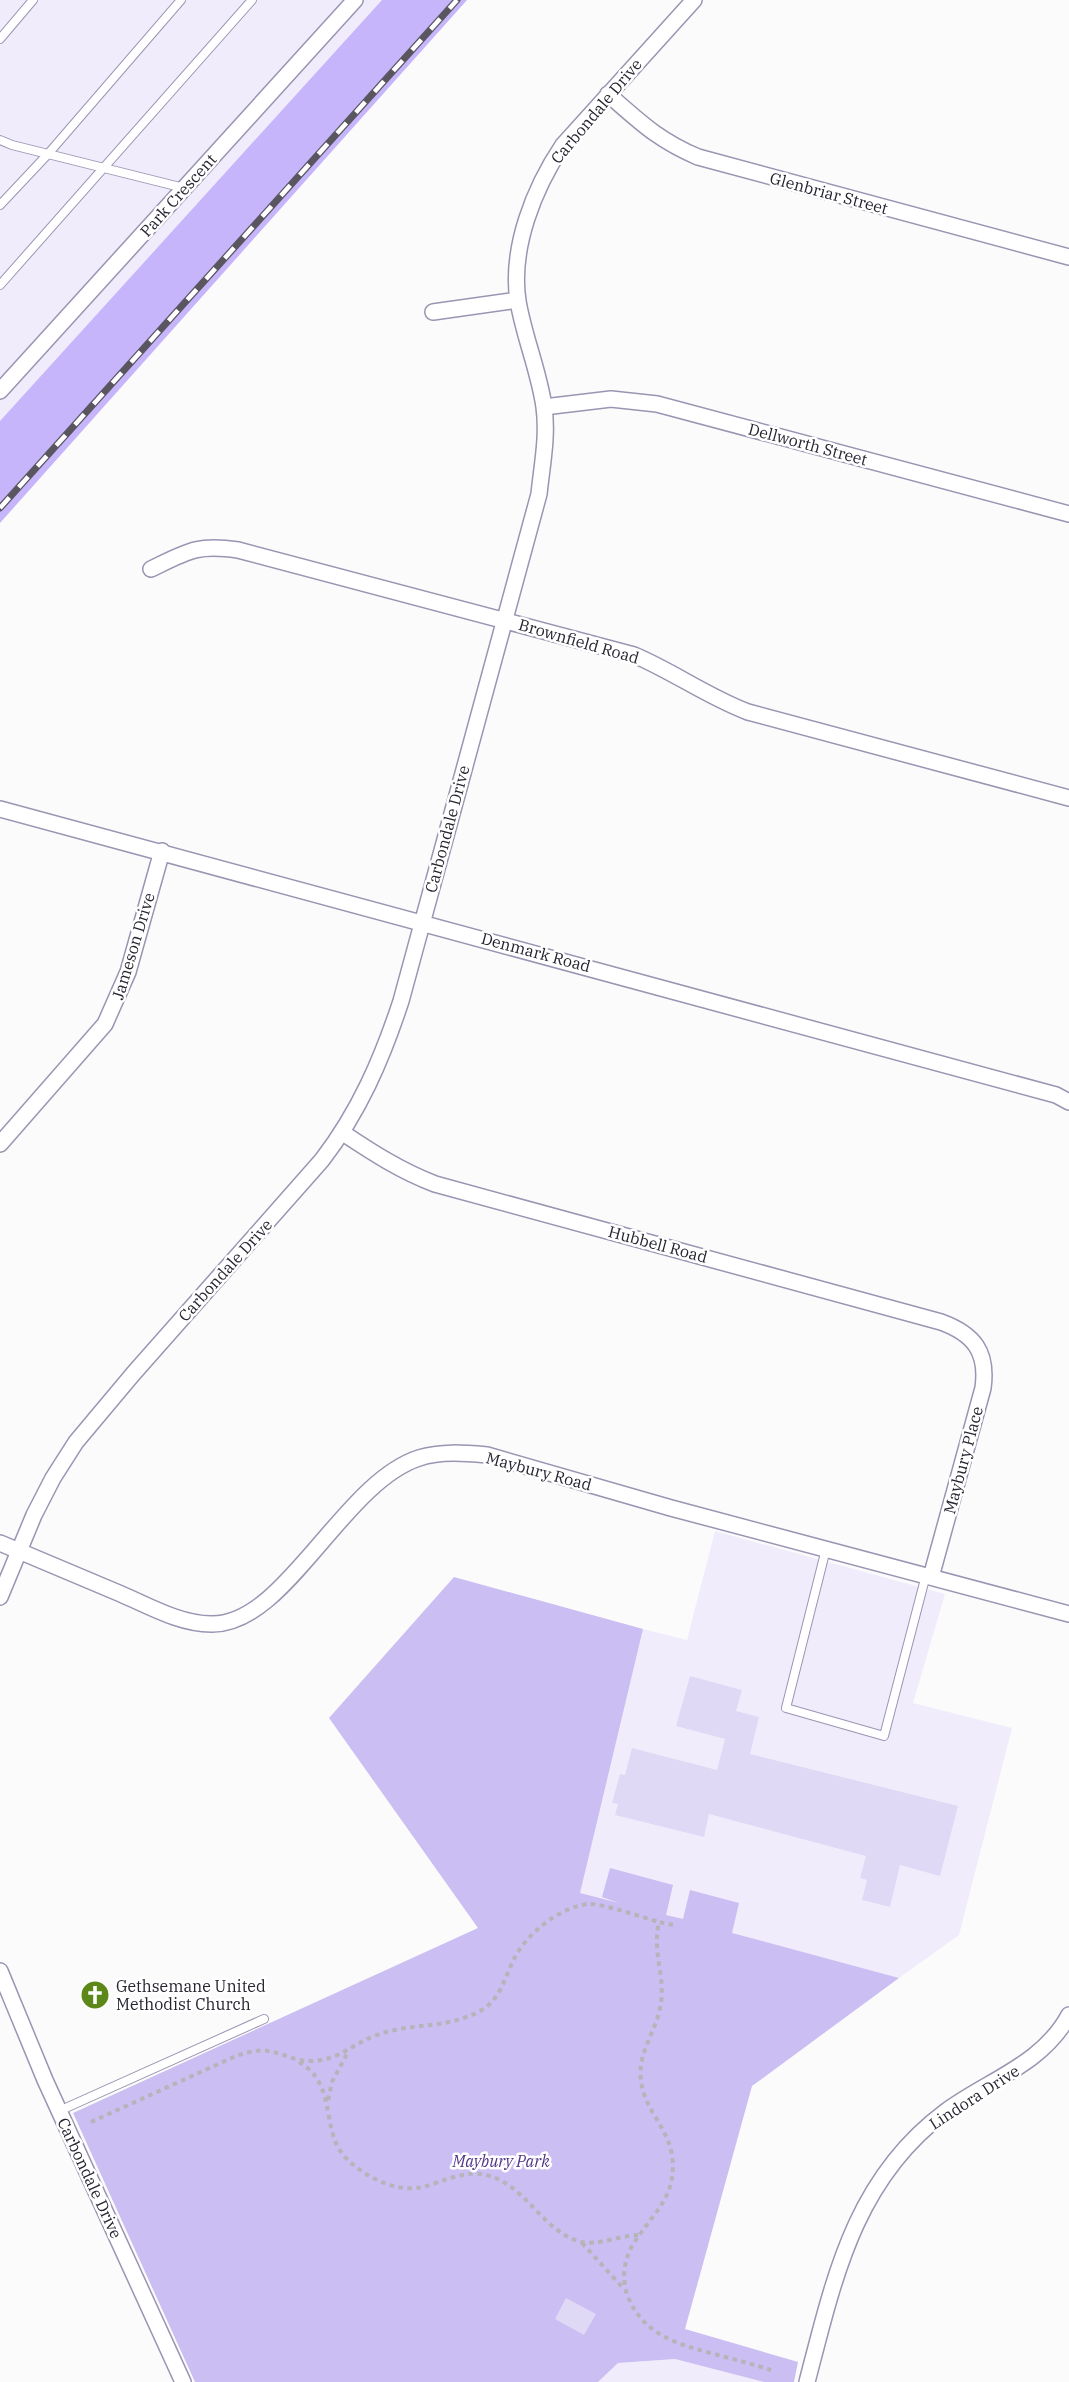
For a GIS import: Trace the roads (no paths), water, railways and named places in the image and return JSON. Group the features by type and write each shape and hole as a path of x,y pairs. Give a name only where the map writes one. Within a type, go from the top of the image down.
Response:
{"street":[{"name":"Park Crescent","path":"0,391 356,0"},
{"name":"Carbondale Drive","path":"0,1597 18,1551 53,1478 76,1442 133,1374 322,1161 343,1133 370,1084 385,1049 422,921 539,494 545,433 544,406 518,300 520,255 526,223 536,192 547,169 563,146 694,0"},
{"name":"Glenbriar Street","path":"608,94 671,146 698,157 1069,257"},
{"path":"433,312 518,300"},
{"name":"Dellworth Street","path":"544,406 611,399 657,404 1069,514"},
{"name":"Brownfield Road","path":"151,568 193,549 231,549 634,655 675,674 722,702 748,712 1069,798"},
{"name":"Denmark Road","path":"0,809 422,921 1056,1095 1069,1102"},
{"name":"Jameson Drive","path":"0,1144 105,1024 128,972 162,851"},
{"name":"Hubbell Road","path":"343,1133 387,1162 411,1175 435,1184 941,1322 969,1335 976,1344"},
{"name":"Maybury Place","path":"928,1576 983,1388 984,1365 976,1344"},
{"name":"Maybury Road","path":"0,1543 171,1615 209,1624 220,1624 247,1616 277,1591 361,1497 395,1470 418,1459 439,1454 461,1453 487,1455 670,1508 1069,1614"},
{"name":"Carbondale Drive","path":"0,1971 59,2111 183,2382"},
{"name":"Lindora Drive","path":"807,2382 836,2273 850,2233 880,2179 919,2134 945,2112 1022,2066 1055,2035 1069,2015"}],"lane":[{"path":"0,39 33,0"},
{"path":"0,205 48,154 181,0"},
{"path":"0,285 252,0"},
{"path":"0,140 184,188"},
{"path":"826,1549 786,1708 884,1736 928,1576"},
{"path":"59,2111 264,2019"}],"railway":[{"path":"0,508 457,0"}],"place":[{"name":"Gethsemane United Methodist Church","path":"95,1995"}],"park label":[{"name":"Maybury Park","path":"501,2161"}]}
